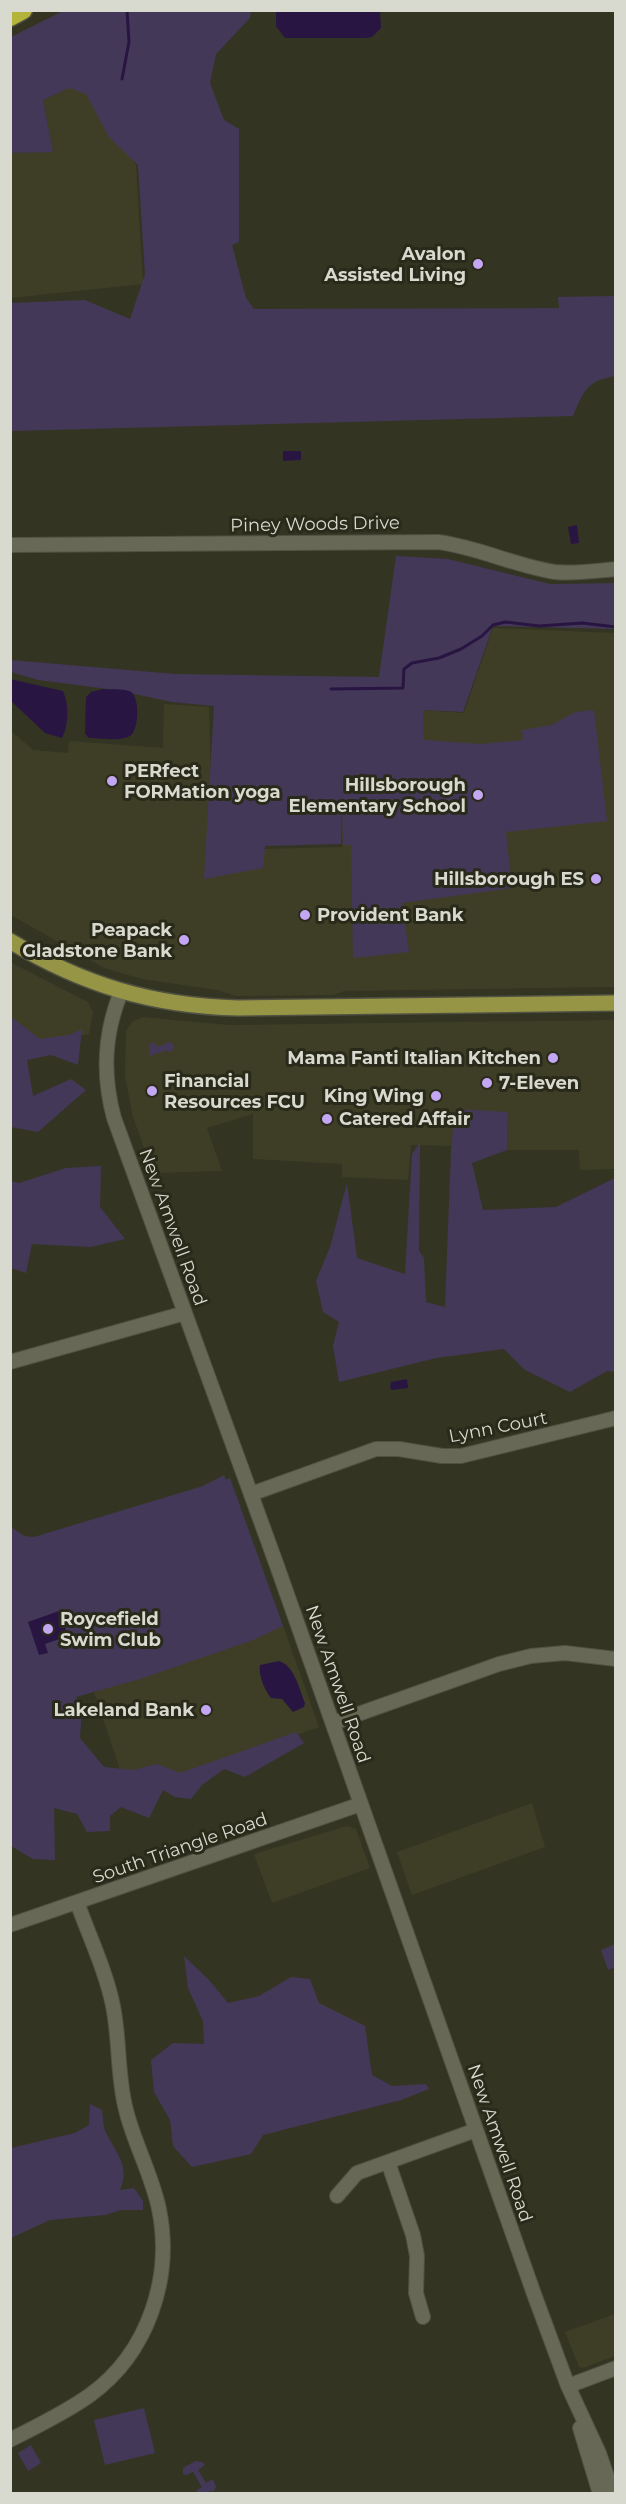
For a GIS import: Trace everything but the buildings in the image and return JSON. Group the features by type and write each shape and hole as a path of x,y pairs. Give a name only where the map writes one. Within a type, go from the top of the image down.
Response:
{"highway":[{"path":"10,17 23,10"}],"main road":[{"path":"10,941 70,972 122,992 189,1006 238,1008 615,1003"}],"street":[{"name":"Piney Woods Drive","path":"10,545 427,542 457,544 534,568 556,572 583,573 615,569"},
{"name":"New Amwell Road","path":"122,992 111,1022 105,1056 108,1098 568,2386 600,2493"},
{"path":"10,1362 185,1312"},
{"name":"Lynn Court","path":"251,1494 376,1449 399,1449 442,1456 461,1456 615,1419"},
{"path":"333,1724 499,1664 531,1656 565,1653 615,1659"},
{"name":"South Triangle Road","path":"10,1925 361,1804"},
{"path":"10,2440 89,2395 125,2361 145,2329 157,2295 162,2267 164,2235 158,2206 124,2102 110,1992 77,1902"},
{"path":"337,2196 357,2173 476,2130"},
{"path":"388,2162 413,2235 417,2256 416,2293 423,2317"},
{"path":"568,2386 615,2368"},
{"name":"New Amwell Road","path":"568,2386 599,2453 613,2493"}],"shaded area":[{"path":"63,11 251,11 250,18 216,54 210,83 224,120 239,129 239,242 232,245 246,298 254,309 559,308 558,297 615,296 615,376 598,381 587,388 573,416 11,431 11,303 85,300 130,319 145,274 138,165 109,137 86,94 69,88 43,100 53,152 11,153 11,37"},
{"path":"276,11 380,11 381,28 372,37 366,38 285,38 276,26"},
{"path":"85,78 136,165 143,284 11,298 10,153 53,152 43,100"},
{"path":"283,451 301,451 301,460 283,461"},
{"path":"577,525 579,543 571,544 568,527"},
{"path":"396,556 448,559 550,584 615,583 615,629 493,626 463,712 423,710 424,740 481,744 523,740 522,730 552,725 575,712 594,710 607,821 506,832 512,888 402,903 409,952 353,958 351,845 343,845 341,774 341,844 265,846 263,868 204,879 214,706 172,702 116,690 38,680 11,672 10,660 175,674 379,677"},
{"path":"493,628 615,633 615,987 344,991 334,995 236,996 217,990 142,979 104,968 11,915 10,730 33,750 68,753 69,741 163,748 164,704 209,707 213,862 262,849 342,847 339,712 424,710 464,713"},
{"path":"10,679 63,691 67,714 62,738 45,733 11,701"},
{"path":"103,689 125,690 134,695 137,721 130,736 110,739 89,738 85,734 86,697 91,692"},
{"path":"10,962 88,1002 93,1012 89,1034 40,1044 11,1019"},
{"path":"10,1016 40,1039 69,1035 82,1029 78,1065 51,1055 27,1060 33,1096 71,1079 86,1090 38,1132 11,1127"},
{"path":"142,1017 229,1025 615,1020 615,1169 580,1170 579,1150 507,1150 508,1111 453,1146 411,1145 408,1180 342,1177 342,1164 253,1159 253,1114 207,1128 222,1171 153,1173 133,1117 125,1076 126,1031 132,1022"},
{"path":"153,1042 158,1047 170,1042 174,1049 169,1053 168,1050 149,1056 149,1045"},
{"path":"455,1109 508,1112 507,1150 472,1163 483,1210 556,1207 615,1178 615,1372 607,1371 570,1392 525,1370 504,1349 436,1358 339,1382 333,1346 339,1322 323,1312 316,1281 330,1247 347,1183 357,1258 405,1274 412,1154 420,1143 419,1251 424,1258 426,1302 445,1307 451,1151"},
{"path":"101,1166 100,1207 125,1239 90,1247 32,1244 26,1273 11,1268 11,1181 19,1183 66,1168"},
{"path":"407,1379 408,1388 392,1390 390,1388 391,1382"},
{"path":"224,1475 226,1480 230,1478 283,1626 253,1640 140,1679 76,1697 82,1707 80,1738 104,1767 133,1770 157,1764 180,1773 296,1732 304,1743 245,1777 224,1769 202,1785 191,1799 175,1797 163,1790 149,1818 121,1807 110,1816 110,1831 87,1832 77,1814 54,1808 55,1860 33,1859 11,1846 10,1526 24,1536 34,1537 203,1486"},
{"name":"Roycefield Swim Club","path":"59,1611 68,1636 45,1644 48,1653 39,1655 28,1622"},
{"path":"283,1626 319,1727 128,1793 94,1692"},
{"path":"279,1661 293,1673 305,1703 304,1707 293,1712 282,1699 271,1698 261,1678 260,1665"},
{"path":"532,1803 545,1847 412,1895 397,1852"},
{"path":"347,1826 356,1829 370,1868 272,1903 254,1854"},
{"path":"615,1944 615,1967 608,1970 601,1950"},
{"path":"184,1956 209,1980 228,2003 259,1996 291,1977 310,1979 319,2003 365,2026 372,2075 392,2086 426,2084 429,2089 401,2100 263,2135 251,2154 192,2167 173,2146 170,2120 154,2092 151,2060 173,2043 204,2044 203,2021 188,1988"},
{"path":"90,2104 102,2110 105,2131 121,2161 124,2174 120,2190 134,2188 143,2201 143,2210 121,2210 105,2215 50,2220 11,2238 11,2148 75,2133 89,2125"},
{"path":"615,2314 615,2356 583,2368 579,2367 565,2332"},
{"path":"144,2408 155,2453 105,2465 94,2420"},
{"path":"31,2445 41,2463 28,2471 18,2453"},
{"path":"195,2461 205,2465 198,2470 206,2483 213,2479 216,2487 214,2491 197,2493 197,2490 202,2487 193,2472 183,2474 183,2468"}],"waterway":[{"path":"122,79 129,42 127,10"},
{"path":"331,689 403,688 404,669 412,663 439,658 461,649 482,636 493,625 505,622 539,626 582,623 616,627"}],"place":[{"name":"Avalon Assisted Living","path":"478,264"},
{"name":"PERfect FORMation yoga","path":"112,781"},
{"name":"Hillsborough Elementary School","path":"478,795"},
{"name":"Hillsborough ES","path":"596,879"},
{"name":"Provident Bank","path":"305,915"},
{"name":"Peapack Gladstone Bank","path":"184,940"},
{"name":"Mama Fanti Italian Kitchen","path":"553,1058"},
{"name":"7-Eleven","path":"487,1083"},
{"name":"Financial Resources FCU","path":"152,1091"},
{"name":"King Wing","path":"436,1096"},
{"name":"Catered Affair","path":"327,1119"},
{"name":"Roycefield Swim Club","path":"48,1629"},
{"name":"Lakeland Bank","path":"206,1710"}]}
